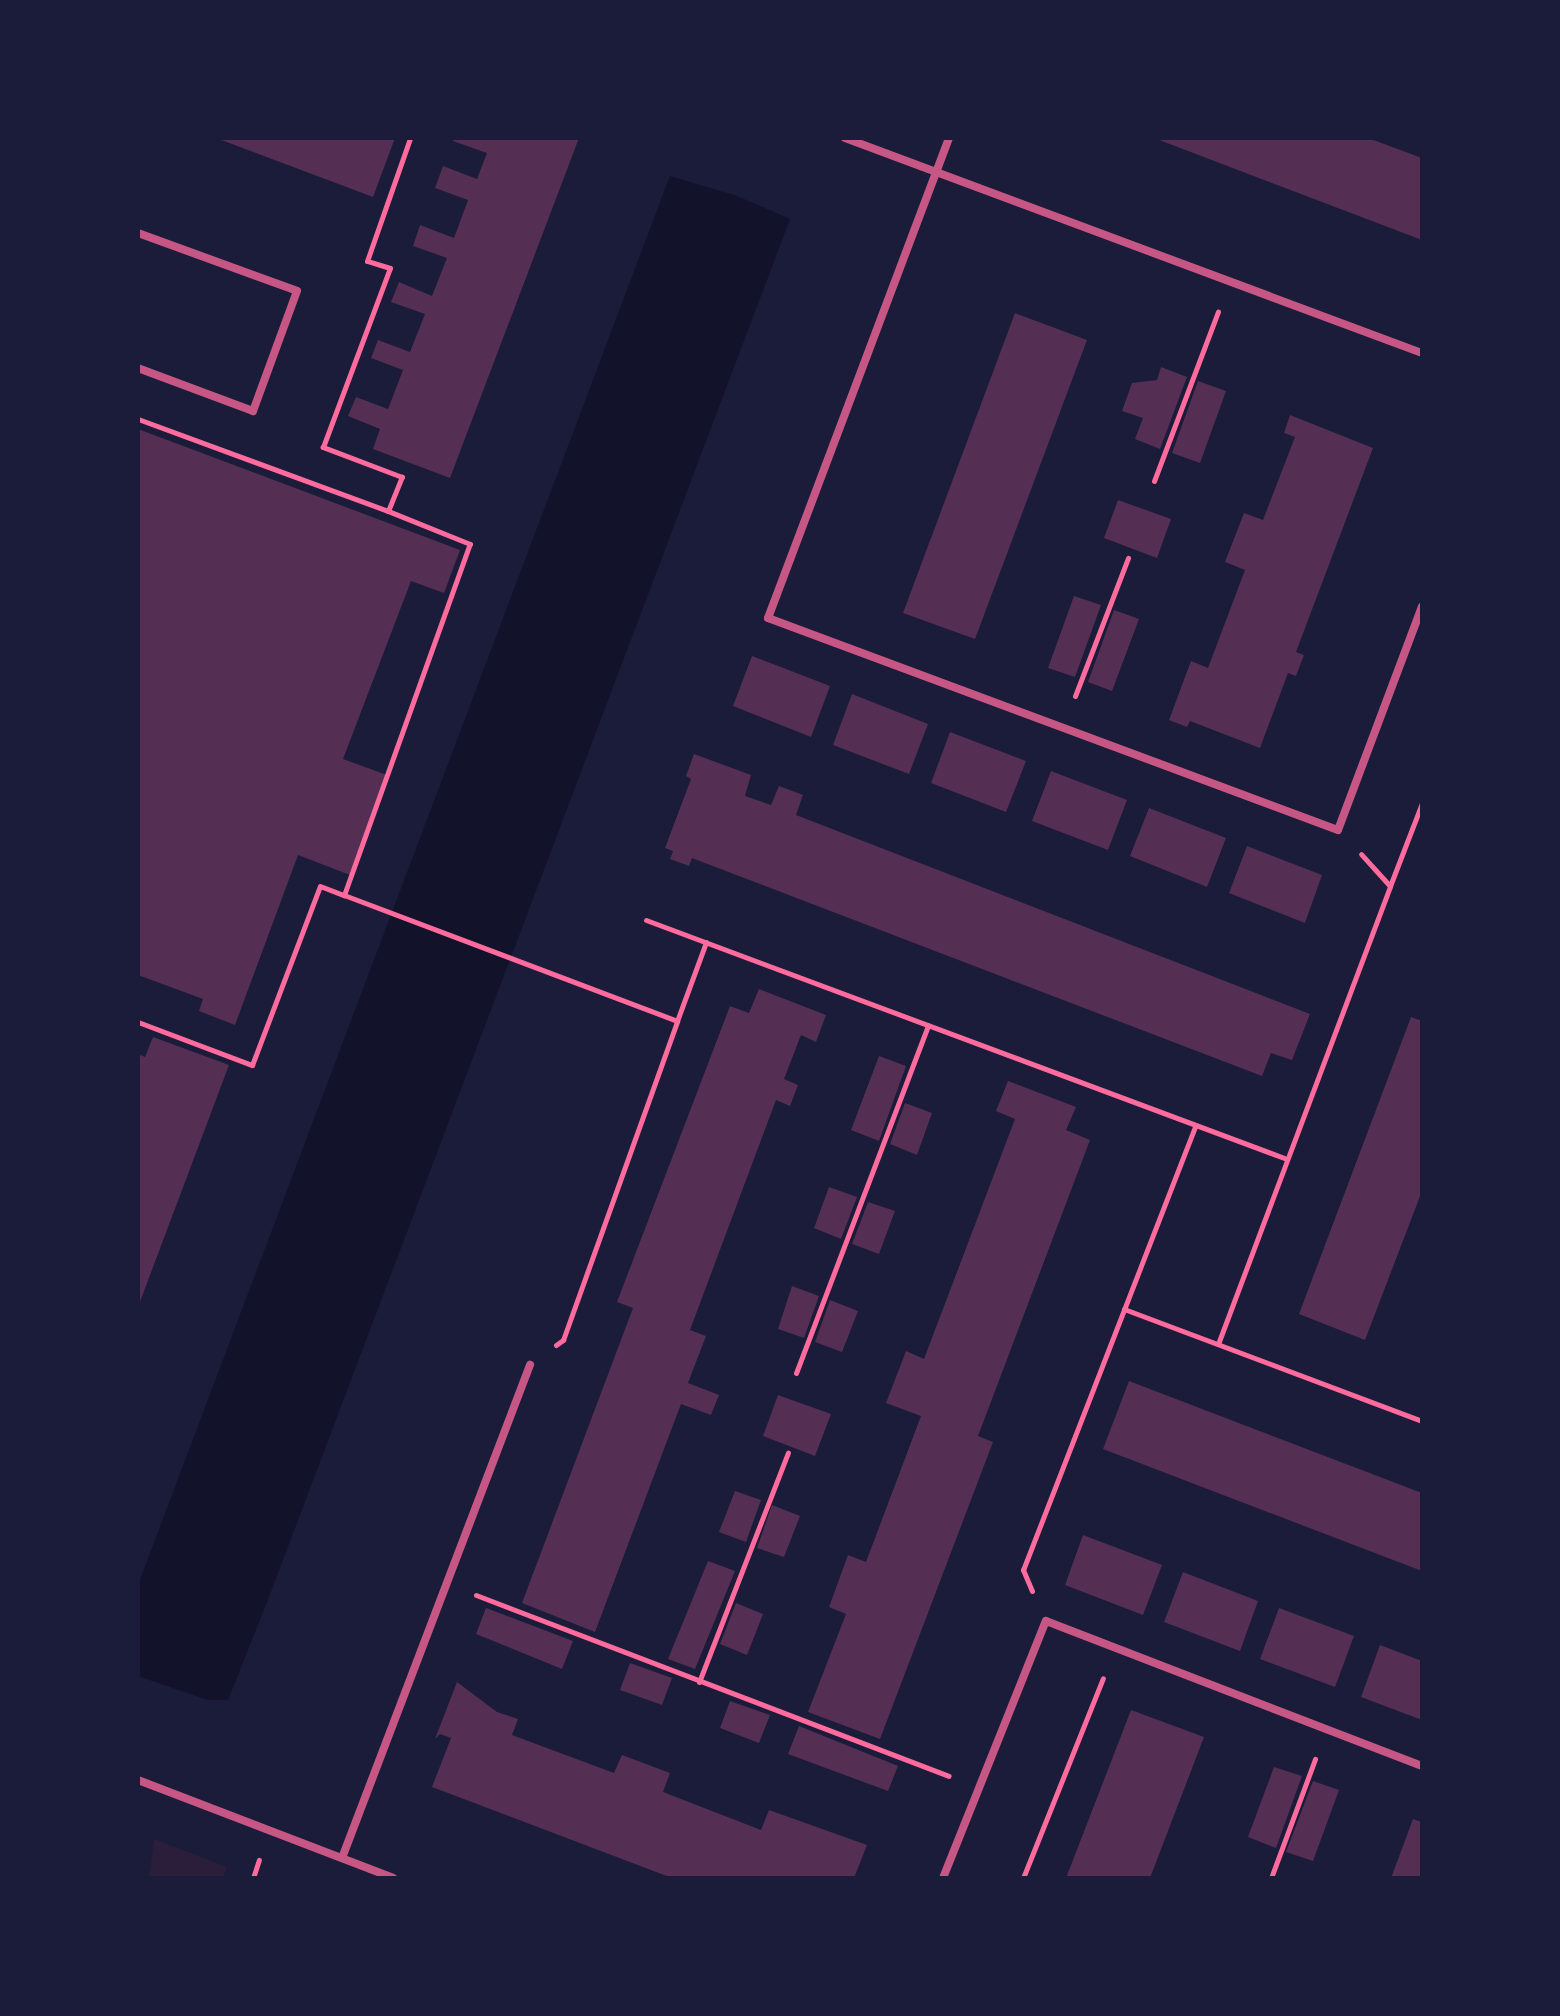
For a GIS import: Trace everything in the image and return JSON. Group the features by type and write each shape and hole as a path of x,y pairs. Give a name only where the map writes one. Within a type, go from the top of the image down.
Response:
{"street":[{"path":"845,138 1422,353"},
{"path":"949,138 768,618 1338,830 1422,606"},
{"path":"138,233 297,291 253,411 138,368"},
{"path":"342,1858 530,1365"},
{"path":"943,1878 1046,1621 1422,1766"},
{"path":"138,1780 393,1878"}],"path":[{"path":"388,511 402,477 323,447 390,268 367,261 410,138"},
{"path":"1154,481 1229,281"},
{"path":"138,419 470,544 344,895"},
{"path":"1063,727 1128,558"},
{"path":"1218,1344 1422,803"},
{"path":"1338,830 1390,886"},
{"path":"138,1022 252,1065 320,886 677,1021"},
{"path":"646,920 1287,1159"},
{"path":"530,1365 563,1340 706,942"},
{"path":"796,1373 928,1025"},
{"path":"1046,1621 1023,1570 1196,1125"},
{"path":"1124,1309 1422,1421"},
{"path":"699,1682 788,1453"},
{"path":"447,1584 979,1787"},
{"path":"1023,1878 1115,1648"},
{"path":"1271,1878 1327,1729"}],"shaded area":[{"path":"670,176 737,196 790,219 267,1602 228,1700 208,1700 138,1676 138,1585"},
{"path":"154,1839 227,1867 223,1878 149,1878"}],"building":[{"path":"216,138 395,138 373,197"},
{"path":"454,138 579,138 450,478 373,449 380,429 348,416 356,397 388,409 403,370 371,358 378,340 410,352 425,314 391,302 399,282 432,296 447,258 413,246 420,225 454,238 468,200 435,188 443,166 477,179 487,153 453,141"},
{"path":"1154,138 1368,138 1422,158 1422,240"},
{"path":"1015,313 1087,340 975,639 903,613"},
{"path":"1161,367 1187,377 1160,449 1135,439 1143,418 1122,411 1132,383 1157,380"},
{"path":"1198,381 1226,391 1200,463 1172,453"},
{"path":"1290,415 1373,448 1296,652 1304,655 1296,676 1288,673 1260,748 1190,721 1187,727 1169,720 1191,661 1208,668 1245,570 1225,562 1244,513 1263,520 1295,437 1284,433"},
{"path":"138,429 460,550 444,593 411,581 343,759 387,775 350,875 298,855 235,1025 199,1011 203,999 138,975"},
{"path":"1118,500 1171,519 1157,558 1104,538"},
{"path":"1074,596 1101,605 1075,677 1048,668"},
{"path":"1114,610 1139,619 1112,691 1088,682"},
{"path":"752,656 830,686 811,737 733,706"},
{"path":"852,694 928,724 909,774 833,745"},
{"path":"950,732 1026,761 1006,812 931,783"},
{"path":"694,754 751,775 745,796 771,805 779,786 803,795 796,815 1310,1014 1292,1060 1271,1053 1262,1076 692,858 689,866 670,859 673,851 665,848 691,779 686,776"},
{"path":"1051,771 1127,800 1108,850 1032,821"},
{"path":"1149,808 1226,838 1207,887 1130,856"},
{"path":"1247,846 1322,875 1305,923 1229,893"},
{"path":"759,989 826,1015 816,1042 801,1035 784,1079 798,1085 790,1106 776,1100 690,1330 706,1336 688,1383 719,1395 711,1415 681,1404 595,1632 522,1603 633,1308 617,1302 730,1006 749,1013"},
{"path":"1411,1017 1422,1021 1422,1191 1365,1340 1299,1314"},
{"path":"153,1037 229,1065 138,1307 138,1054 145,1057"},
{"path":"879,1056 906,1066 879,1141 851,1130"},
{"path":"1008,1081 1076,1107 1066,1130 1090,1140 978,1436 993,1442 880,1739 808,1712 846,1614 829,1607 848,1555 866,1562 921,1416 886,1403 906,1351 924,1359 1015,1119 996,1111"},
{"path":"905,1103 932,1113 917,1155 890,1144"},
{"path":"829,1187 857,1197 841,1239 814,1228"},
{"path":"868,1202 895,1211 879,1254 852,1244"},
{"path":"792,1286 819,1296 804,1338 778,1329"},
{"path":"830,1300 858,1311 842,1352 815,1342"},
{"path":"1129,1381 1422,1493 1422,1571 1103,1449"},
{"path":"778,1395 831,1414 815,1456 763,1436"},
{"path":"735,1491 761,1500 746,1542 719,1532"},
{"path":"772,1505 800,1516 784,1557 757,1548"},
{"path":"1083,1535 1162,1565 1143,1615 1065,1585"},
{"path":"708,1561 735,1571 695,1669 668,1659"},
{"path":"1183,1572 1258,1601 1240,1651 1164,1622"},
{"path":"736,1603 763,1614 747,1655 720,1644"},
{"path":"486,1608 573,1641 562,1669 476,1634"},
{"path":"1279,1608 1354,1636 1335,1687 1260,1659"},
{"path":"1380,1645 1422,1661 1422,1720 1361,1697"},
{"path":"630,1663 672,1678 662,1705 620,1690"},
{"path":"457,1682 497,1712 518,1719 512,1735 614,1773 622,1755 670,1773 663,1792 761,1830 769,1810 867,1845 854,1878 672,1878 432,1787 451,1738 440,1734 435,1739"},
{"path":"730,1701 770,1715 759,1743 720,1728"},
{"path":"1131,1710 1204,1737 1150,1878 1066,1878"},
{"path":"799,1726 898,1766 888,1791 788,1754"},
{"path":"1274,1767 1302,1776 1276,1848 1248,1837"},
{"path":"1313,1781 1339,1790 1313,1861 1286,1852"},
{"path":"1413,1819 1422,1822 1422,1878 1391,1878"}]}
